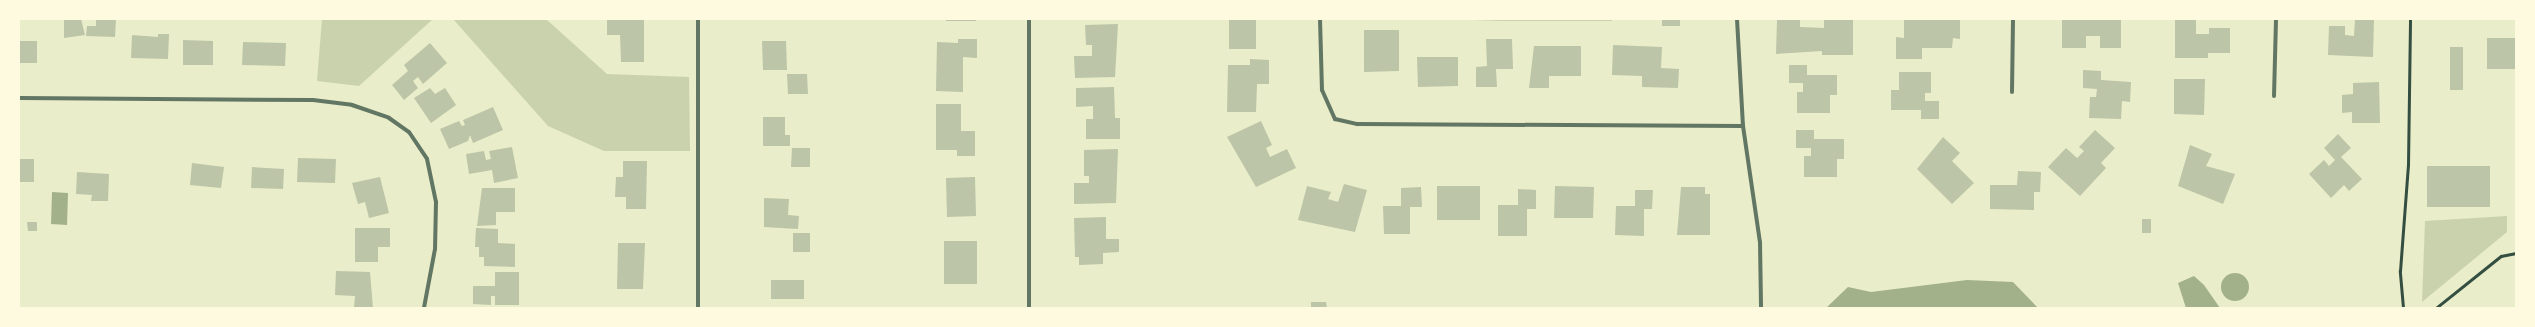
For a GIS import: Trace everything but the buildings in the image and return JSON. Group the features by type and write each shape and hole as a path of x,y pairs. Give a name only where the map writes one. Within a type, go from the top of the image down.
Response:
{"street":[{"path":"698,19 698,308"},
{"path":"1029,19 1029,308"},
{"path":"1320,19 1322,90 1335,119 1358,124 1743,126"},
{"path":"1737,19 1743,126 1760,242 1761,308"},
{"path":"2012,92 2013,19"},
{"path":"2274,96 2276,19"},
{"path":"19,98 313,100 352,106 389,118 409,132 427,159 436,202 435,249 424,308"}],"path":[{"path":"2403,308 2400,271 2408,158 2410,19"},
{"path":"2436,308 2501,256 2516,253"}],"shaded area":[{"path":"322,19 433,19 359,86 317,81"},
{"path":"453,19 546,19 607,74 689,77 690,151 604,151 548,126"},
{"path":"1440,19 1612,19 1612,21 1502,21"},
{"path":"52,192 68,193 67,225 51,224"},
{"path":"2507,216 2507,232 2422,302 2425,221"},
{"path":"2235,273 2245,277 2249,287 2245,297 2235,301 2225,297 2221,287 2225,277"},
{"path":"2194,276 2204,285 2220,308 2186,308 2178,283"},
{"path":"1967,280 2013,282 2038,308 1826,308 1848,287 1871,292"}]}
